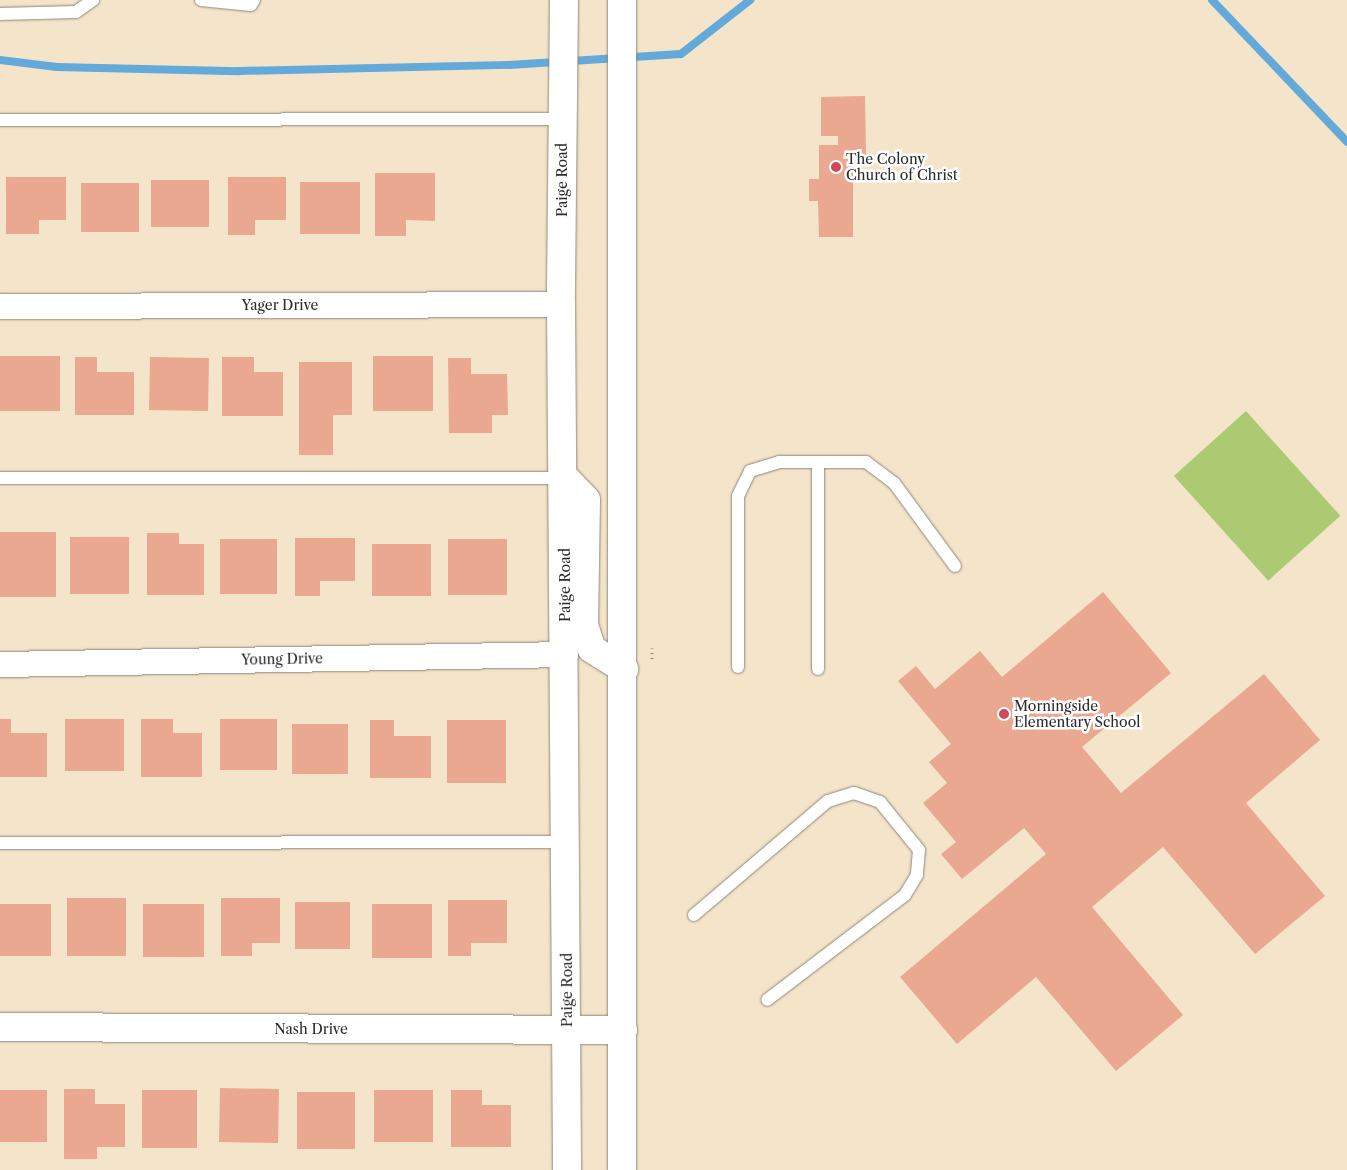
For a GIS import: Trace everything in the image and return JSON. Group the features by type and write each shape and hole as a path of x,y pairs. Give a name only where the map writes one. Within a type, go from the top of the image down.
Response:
{"main road":[{"path":"622,9 624,669 622,1170"},
{"name":"Paige Road","path":"564,13 561,304 565,478 567,1170"},
{"path":"565,478 586,500 584,625 589,642 592,650 624,669"},
{"name":"Nash Drive","path":"0,1027 623,1030"}],"street":[{"name":"Yager Drive","path":"0,306 561,304"},
{"name":"Young Drive","path":"0,664 565,654"}],"lane":[{"path":"0,14 76,12 93,0"},
{"path":"201,0 252,5 254,0"},
{"path":"0,120 562,110"},
{"path":"738,667 738,496 750,471 779,462 866,462 894,483 955,566"},
{"path":"818,462 818,669"},
{"path":"0,478 565,478"},
{"path":"694,915 828,801 854,793 880,802 919,850 917,874 905,895 767,1000"},
{"path":"0,843 567,842"}],"green space":[{"path":"1246,411 1340,516 1268,581 1174,476"}],"building":[{"name":"The Colony Church of Christ","path":"865,96 866,155 853,155 853,237 819,237 818,201 809,201 809,179 819,179 819,145 838,145 838,136 821,136 821,97"},
{"path":"375,173 435,173 435,221 406,220 406,236 375,236"},
{"path":"6,177 66,177 66,220 39,220 39,234 6,234"},
{"path":"228,177 286,177 286,220 255,220 255,235 228,235"},
{"path":"151,180 209,180 209,227 151,227"},
{"path":"300,182 360,182 360,234 300,234"},
{"path":"81,183 139,183 139,232 81,232"},
{"path":"0,356 60,356 60,411 0,411"},
{"path":"373,356 433,356 433,411 373,411"},
{"path":"75,357 97,357 97,372 134,372 134,415 75,415"},
{"path":"150,357 209,358 208,411 149,410"},
{"path":"222,357 254,357 254,372 283,372 283,416 222,416"},
{"path":"448,358 471,358 471,374 507,374 508,415 492,415 492,433 449,433"},
{"path":"299,362 352,362 352,415 333,415 333,455 299,455"},
{"path":"0,532 56,532 56,597 0,597"},
{"path":"147,533 179,533 179,544 204,544 204,595 147,595"},
{"path":"70,537 129,537 129,594 70,594"},
{"path":"295,538 355,538 355,581 320,581 320,596 295,596"},
{"path":"220,539 277,539 277,594 220,594"},
{"path":"448,539 507,539 507,595 448,595"},
{"path":"372,544 431,544 431,596 372,596"},
{"path":"1103,592 1171,673 1082,747 1121,793 1264,674 1320,740 1246,803 1325,896 1255,954 1163,847 1092,907 1183,1015 1116,1071 1036,977 957,1044 900,977 1046,854 1024,828 962,879 941,854 956,842 923,803 947,783 929,762 951,744 898,681 916,666 935,689 980,651 1002,677"},
{"path":"0,719 11,719 11,733 47,733 47,777 0,777"},
{"path":"65,719 124,719 124,771 65,771"},
{"path":"141,719 173,719 173,733 202,733 202,777 141,777"},
{"path":"220,719 277,719 277,770 220,770"},
{"path":"370,720 394,720 394,736 431,736 431,778 370,778"},
{"path":"447,720 506,720 506,783 447,783"},
{"path":"292,724 348,724 348,774 292,774"},
{"path":"67,898 126,898 126,956 67,956"},
{"path":"221,898 280,898 280,943 252,943 252,956 221,956"},
{"path":"448,900 507,900 507,943 471,943 471,956 448,956"},
{"path":"295,902 350,902 350,949 295,949"},
{"path":"0,904 51,904 51,956 0,956"},
{"path":"143,904 204,904 204,957 143,957"},
{"path":"372,904 432,904 432,958 372,958"},
{"path":"220,1088 279,1089 278,1143 219,1142"},
{"path":"64,1089 95,1089 95,1104 125,1104 125,1147 97,1147 97,1159 64,1159"},
{"path":"0,1090 47,1090 47,1142 0,1142"},
{"path":"142,1090 197,1090 197,1148 142,1148"},
{"path":"374,1090 433,1090 433,1142 374,1142"},
{"path":"451,1090 482,1090 482,1105 511,1105 511,1147 451,1147"},
{"path":"297,1092 355,1092 355,1149 297,1149"}],"waterway":[{"path":"0,60 57,67 239,71 509,65 681,54 750,0"},
{"path":"1212,0 1347,142"}],"place":[{"name":"The Colony Church of Christ","path":"836,167"},
{"name":"Morningside Elementary School","path":"1004,714"}]}
